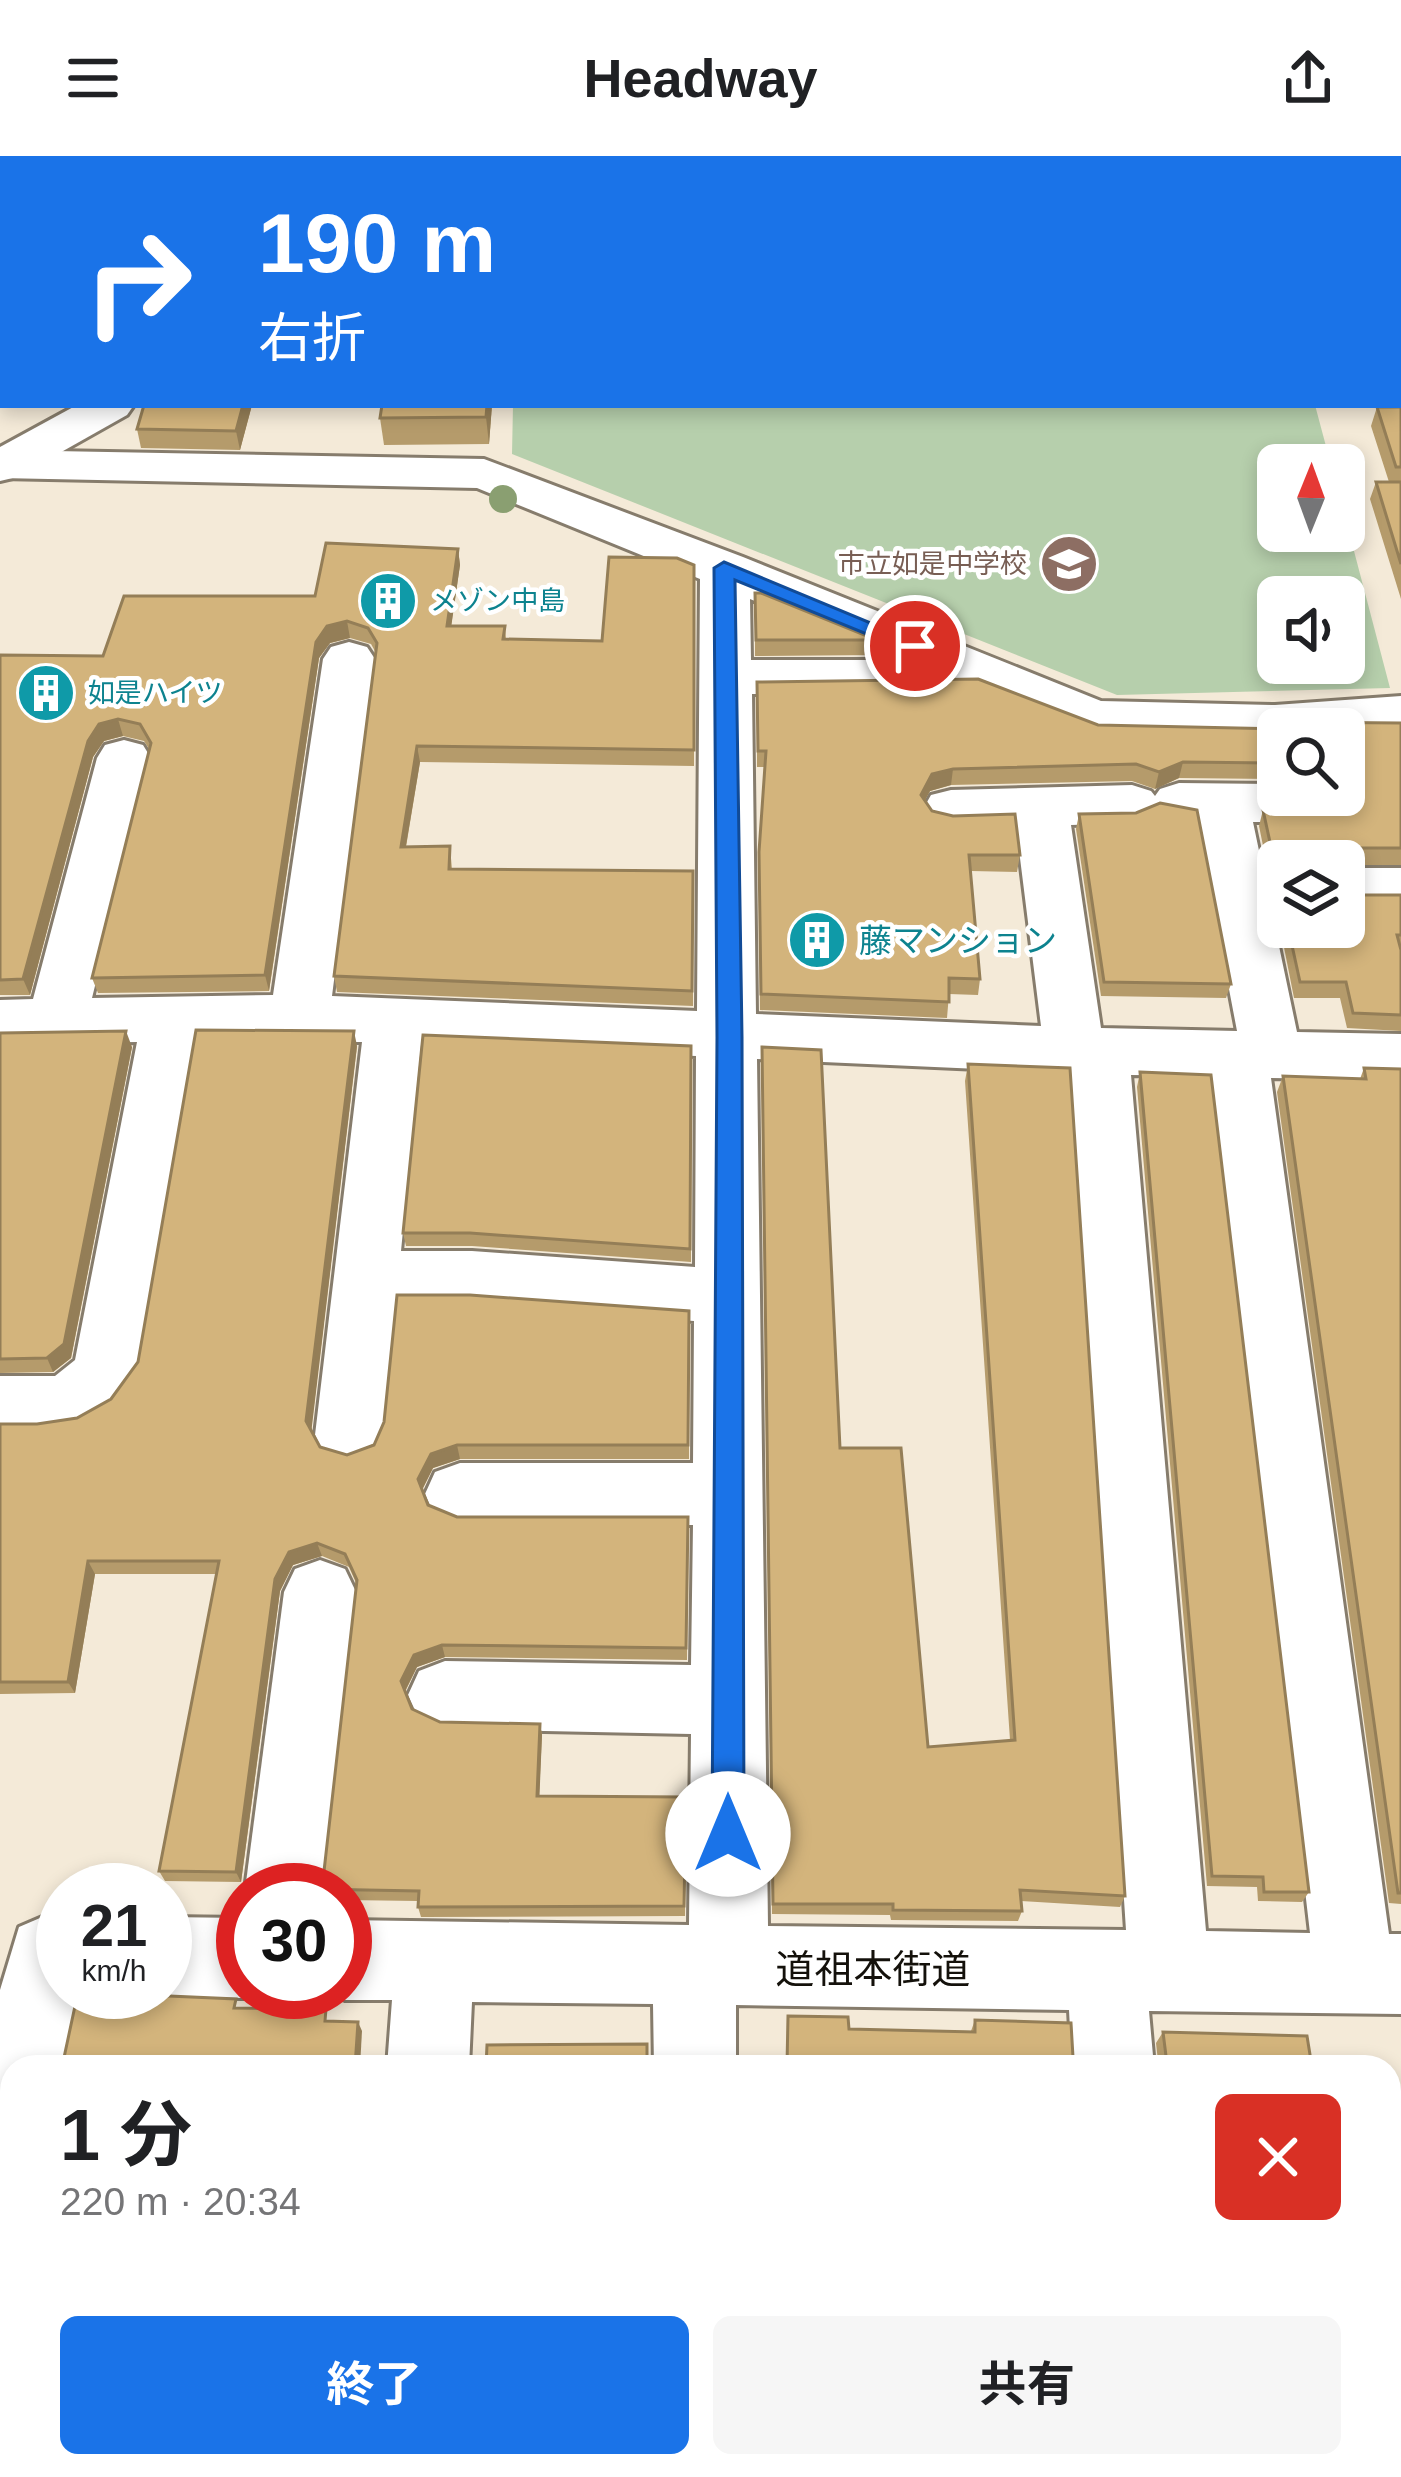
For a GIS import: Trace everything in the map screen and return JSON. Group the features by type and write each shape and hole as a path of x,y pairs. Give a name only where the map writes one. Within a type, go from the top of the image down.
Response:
{"street":[{"path":"2,465 106,408"},
{"path":"2,465 484,474 1095,719 1275,723 1401,714"},
{"path":"696,2055 710,1968 728,1700 730,1037 724,568"},
{"path":"300,1017 349,659"},
{"path":"725,677 992,677"},
{"path":"124,758 28,1021 300,1017 1086,1050 1401,1057"},
{"path":"1221,802 1378,1974"},
{"path":"951,809 1257,803"},
{"path":"1041,808 1086,1050 1138,1970 1116,2055"},
{"path":"1365,888 1401,888"},
{"path":"0,1405 69,1405 106,1374 171,1018"},
{"path":"349,1435 394,1021"},
{"path":"364,1278 472,1278 727,1296"},
{"path":"460,1494 727,1494"},
{"path":"287,1863 320,1592"},
{"path":"446,1695 728,1700"},
{"name":"道祖本街道","path":"372,1961 1378,1974"},
{"path":"429,2055 434,1963"},
{"path":"26,2055 36,1964"}],"green space":[{"name":"市立如是中学校","path":"513,408 1316,408 1325,444 1257,444 1257,552 1354,552 1361,576 1257,576 1257,684 1365,684 1365,593 1390,688 1117,695 512,454"}],"building":[{"path":"143,408 242,408 236,431 137,429"},
{"path":"382,408 487,408 486,417 380,418"},
{"path":"1377,408 1401,408 1401,467 1396,467"},
{"path":"1376,482 1401,482 1401,564"},
{"path":"326,543 458,549 447,626 505,626 503,639 602,641 609,557 677,558 694,565 694,750 417,746 401,847 450,846 449,869 693,871 692,991 334,976 377,643 368,628 347,621 327,626 316,642 265,975 92,978 151,743 140,724 118,719 99,724 88,741 23,979 0,980 0,655 103,656 124,596 315,596"},
{"path":"755,593 761,593 877,640 756,640"},
{"path":"978,679 1098,725 1257,728 1257,763 1183,762 1159,772 1136,764 953,769 932,774 921,795 932,811 953,816 1015,814 1020,855 969,855 980,979 949,978 949,1002 761,994 759,852 766,751 758,751 757,682"},
{"path":"1365,723 1401,723 1401,848 1365,848 1365,840 1270,840 1264,816 1365,816"},
{"path":"1160,803 1197,810 1231,984 1104,982 1079,814 1136,813"},
{"path":"1365,895 1401,895 1401,935 1397,935 1401,1015 1353,1013 1346,982 1300,982 1293,948 1365,948"},
{"path":"196,1030 354,1031 306,1421 320,1447 347,1455 374,1445 384,1422 397,1295 470,1295 689,1311 688,1445 457,1445 431,1454 418,1479 428,1505 457,1517 688,1517 686,1648 442,1645 414,1655 401,1681 412,1709 440,1722 540,1724 537,1796 686,1797 684,1906 418,1907 419,1891 372,1890 372,1863 325,1863 357,1580 345,1554 317,1543 289,1552 275,1579 237,1863 216,1863 216,1872 192,1871 192,1863 161,1863 219,1561 88,1561 68,1682 0,1682 0,1424 77,1418 111,1399 138,1362"},
{"path":"126,1031 64,1344 47,1358 0,1359 0,1033"},
{"path":"423,1035 691,1046 690,1249 470,1233 403,1233"},
{"path":"762,1047 821,1050 840,1448 901,1448 928,1747 1015,1740 968,1064 1070,1068 1125,1896 1020,1890 1022,1911 773,1904"},
{"path":"1364,1068 1401,1069 1401,1893 1283,1076 1366,1079"},
{"path":"1140,1072 1211,1075 1309,1892 1264,1892 1263,1877 1212,1876"},
{"path":"192,1997 216,1998 216,2019 358,2022 356,2055 65,2055 72,2019 192,2019"},
{"path":"788,2016 848,2017 849,2029 975,2032 975,2020 1071,2023 1073,2055 787,2055"},
{"path":"1163,2032 1307,2036 1310,2055 1166,2055"},
{"path":"647,2044 647,2055 487,2055 487,2045"}],"place":[{"name":"市立如是中学校","path":"1069,564"},
{"name":"メゾン中島","path":"388,601"},
{"name":"如是ハイツ","path":"46,693"},
{"name":"藤マンション","path":"817,940"}],"route":[{"path":"728,1834 730,1037 724,568 915,646"}]}
